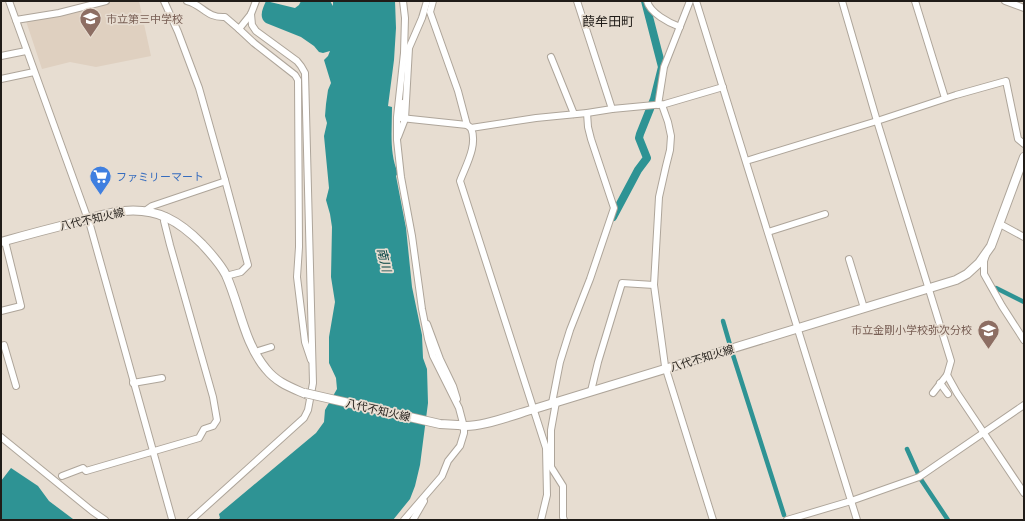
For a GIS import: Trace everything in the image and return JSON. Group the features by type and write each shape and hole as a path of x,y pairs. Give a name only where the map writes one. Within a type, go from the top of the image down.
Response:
{"main road":[{"name":"八代不知火線","path":"3,241 123,211 145,211 165,216 181,225 216,260 226,276 255,352 264,368 278,381 308,395 440,424 461,426 482,423 534,409 956,280 967,274 979,263 992,246 1024,157"}],"street":[{"path":"9,1 88,219 172,519"},
{"path":"16,20 59,13 106,1"},
{"path":"164,1 178,32 199,88 248,266 241,272 226,276"},
{"path":"187,1 192,2 216,17 225,17 254,43 295,75 298,80 299,247 297,277 305,342 313,366"},
{"path":"239,30 251,14 256,1"},
{"path":"403,1 405,18 404,54 396,117 401,177 428,339 434,356 459,408 461,426 464,433 460,446 448,461 442,476 404,520"},
{"path":"397,140 405,119 409,48 422,18 427,1"},
{"path":"433,1 430,12 458,90 469,127 474,135 473,144 460,181 546,448 547,495 541,520"},
{"path":"577,1 612,109"},
{"path":"647,1 650,8 663,18 680,27"},
{"path":"690,1 664,66 656,105 668,122 671,136 670,150 659,197 654,285 666,369 713,520"},
{"path":"696,1 857,520"},
{"path":"842,1 877,121 951,360 947,375 940,382 933,393"},
{"path":"915,1 945,98"},
{"path":"1005,1 1024,8"},
{"path":"191,520 304,418 308,410 308,395 313,383 304,73 297,61 256,31 252,25 251,14"},
{"path":"1,56 26,51"},
{"path":"551,57 574,114"},
{"path":"1,79 34,72"},
{"path":"746,161 877,121 945,98 1006,81 1018,139 1024,144"},
{"path":"399,95 402,101 401,118 469,127 656,105 723,87"},
{"path":"564,520 563,486 551,467 551,430 560,362 614,208 591,139 587,113"},
{"path":"145,211 152,206 223,182 225,180"},
{"path":"768,232 825,214"},
{"path":"62,476 83,468 86,471 199,438 204,429 213,426 217,420 213,397 170,245 164,221 165,216"},
{"path":"1000,224 1023,234"},
{"path":"1,311 21,306 3,241"},
{"path":"986,255 984,261 984,274 1024,340"},
{"path":"849,259 864,308"},
{"path":"967,274 979,271 984,274"},
{"path":"591,391 598,362 622,283 654,285"},
{"path":"1,346 4,345 16,386"},
{"path":"255,352 272,348"},
{"path":"947,375 957,393 1024,493"},
{"path":"133,384 162,378"},
{"path":"940,382 948,394"},
{"path":"787,520 851,501 919,477 1024,405"},
{"path":"1,437 105,520"},
{"path":"413,520 424,501 423,498"}],"shaded area":[{"name":"市立第三中学校","path":"115,1 139,1 151,56 96,67 70,62 42,69 26,21"}],"water":[{"name":"南川","path":"266,1 295,8 301,1 330,1 333,6 333,1 395,1 396,28 394,60 388,106 392,107 392,149 398,173 396,176 406,228 412,287 422,335 423,358 427,369 428,403 420,465 415,486 410,499 393,520 218,520 220,518 219,514 316,433 324,422 325,410 337,389 336,378 329,363 329,337 335,302 331,277 332,227 326,200 329,188 324,136 327,123 325,116 326,104 328,90 331,83 324,60 330,51 323,53 319,52 314,46 301,37 266,23 262,18 262,15"},
{"path":"11,468 38,486 49,501 73,519 1,520 1,481"}],"waterway":[{"path":"613,217 638,170 647,158 639,138 654,99 662,67 645,1"},
{"path":"996,288 1024,302"},
{"path":"723,321 730,345"},
{"path":"732,352 784,515"},
{"path":"907,449 920,478 948,520"}],"place":[{"name":"市立第三中学校","path":"90,38"},
{"name":"ファミリーマート","path":"101,196"},
{"name":"市立金剛小学校弥次分校","path":"988,350"}],"district":[{"name":"葭牟田町","path":"608,21"}]}
